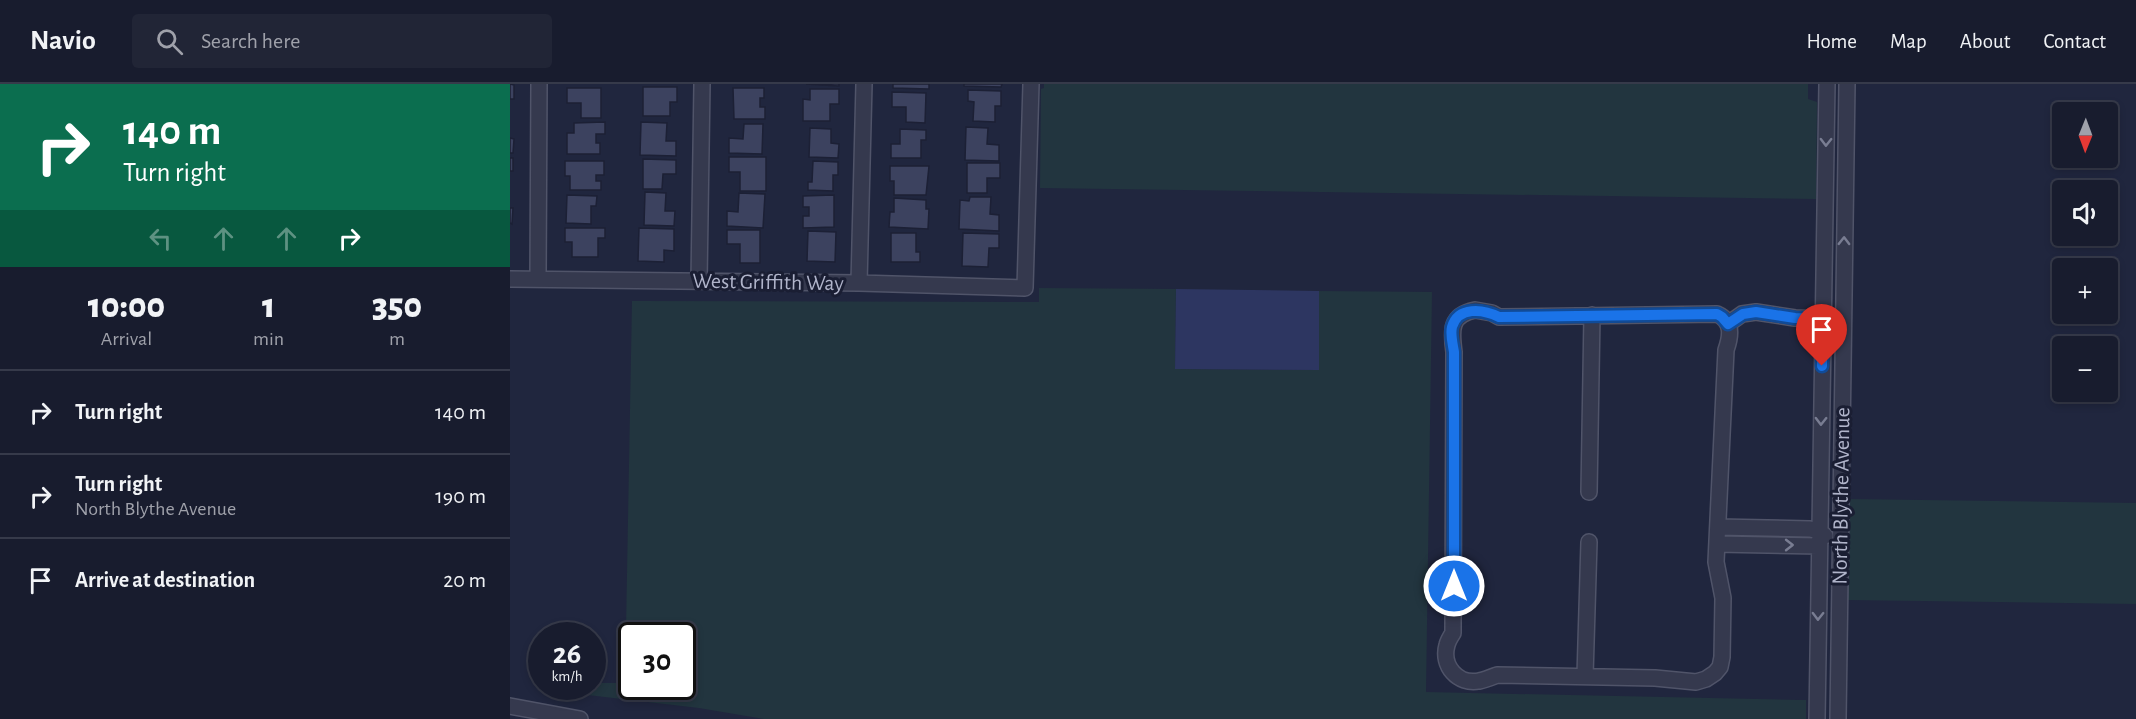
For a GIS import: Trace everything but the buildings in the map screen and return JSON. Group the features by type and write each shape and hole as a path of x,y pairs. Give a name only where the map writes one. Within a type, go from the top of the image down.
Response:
{"street":[{"path":"538,279 539,84"},
{"path":"699,281 702,84"},
{"path":"859,283 864,84"},
{"name":"West Griffith Way","path":"510,279 859,283 1025,288 1031,84"},
{"name":"North Blythe Avenue","path":"1817,719 1827,84"},
{"name":"North Blythe Avenue","path":"1838,719 1846,92 1840,84"},
{"path":"1824,272 1844,273"},
{"path":"1475,310 1499,317 1593,315 1717,314 1728,324 1731,333 1726,350 1716,561 1723,598 1720,666 1706,679 1687,682 1655,678 1497,675 1479,681 1467,681 1456,676 1448,667 1447,645 1454,633 1454,352 1452,328 1457,318 1464,312 1475,310"},
{"path":"1728,324 1743,314 1756,312 1795,318 1823,319"},
{"path":"1589,492 1593,315"},
{"path":"1718,527 1810,529 1819,538"},
{"path":"1765,528 1765,545"},
{"path":"1717,544 1765,545 1819,538"},
{"name":"North Blythe Avenue","path":"1819,538 1827,538 1831,548 1830,626 1838,647"},
{"path":"1585,676 1589,542"},
{"path":"510,706 580,719"}],"shaded area":[{"path":"1044,84 1808,84 1808,99 1817,102 1816,199 1040,188 1041,89 1044,88"},
{"path":"1039,288 1176,289 1175,369 1318,370 1319,291 1432,292 1426,692 1806,700 1806,719 764,719 630,700 696,700 696,622 626,622 632,301 1039,302"},
{"path":"1848,499 2136,503 2136,604 1846,600"},
{"path":"606,683 618,683 618,699 606,697"}],"water":[{"path":"1176,289 1319,291 1319,370 1175,369"}],"route":[{"path":"1454,586 1454,352 1452,328 1457,318 1464,312 1475,310 1492,313 1499,317 1717,314 1728,324 1743,314 1756,312 1795,318 1823,319 1822,366"}]}
